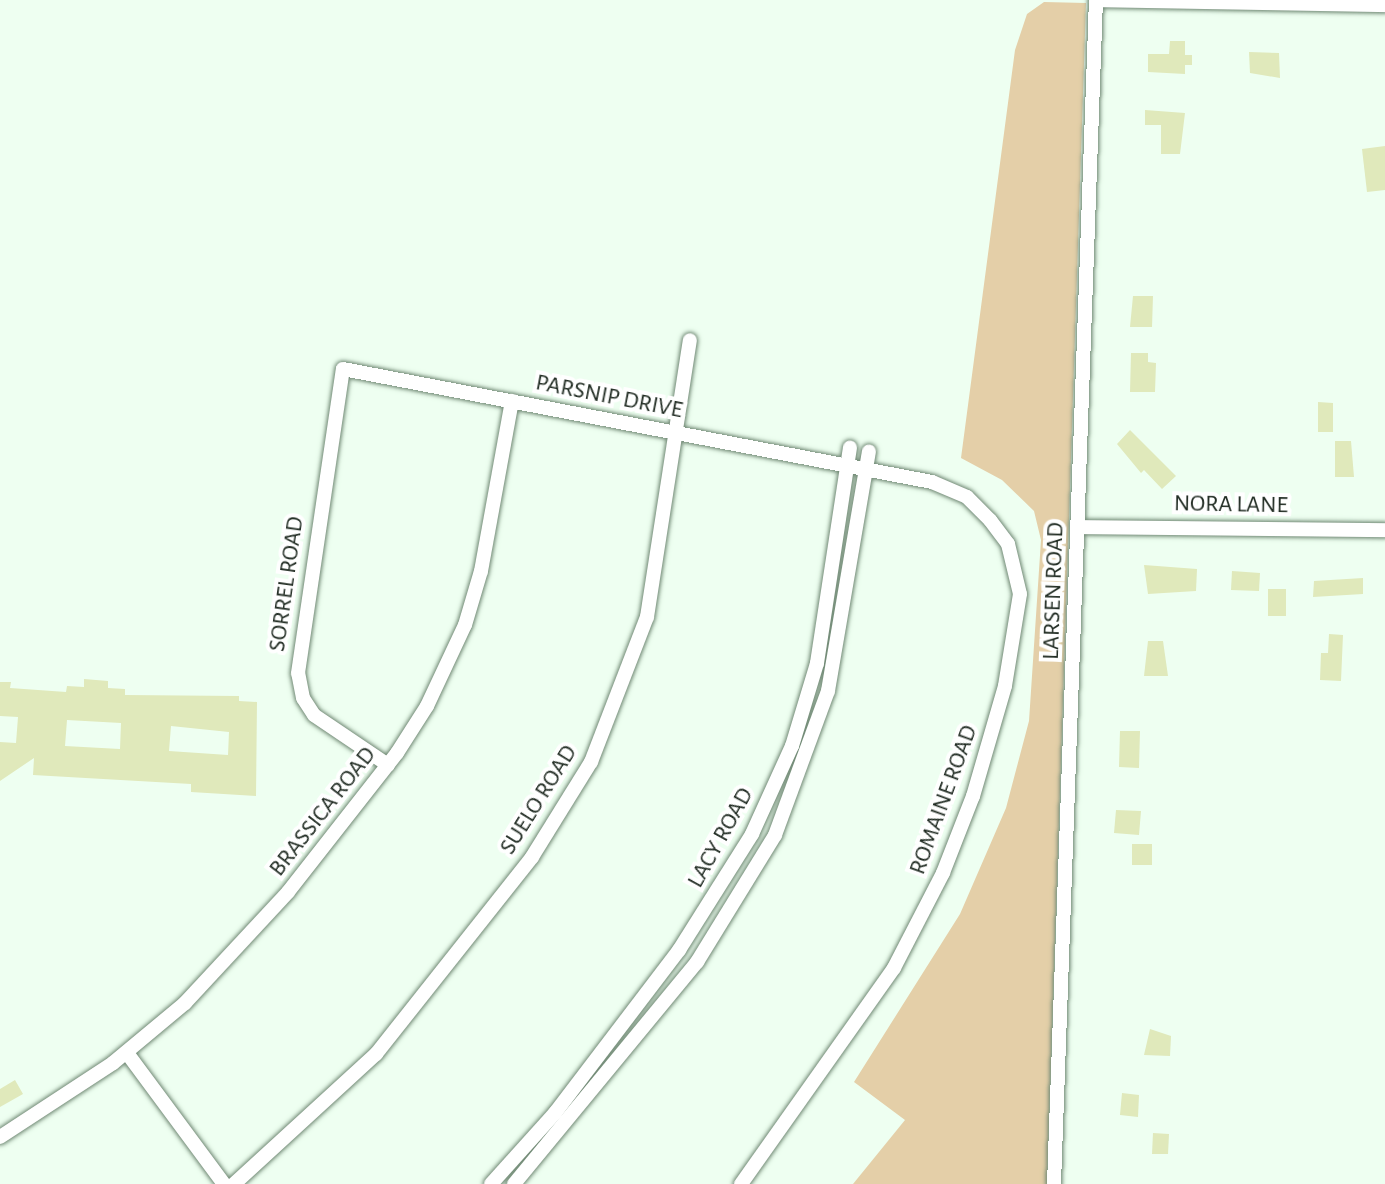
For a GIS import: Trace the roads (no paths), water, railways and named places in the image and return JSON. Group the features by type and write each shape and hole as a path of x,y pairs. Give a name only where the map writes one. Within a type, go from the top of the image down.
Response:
{"street":[{"path":"1096,0 1385,5"},
{"name":"LARSEN ROAD","path":"1054,1184 1096,0"},
{"name":"SUELO ROAD","path":"234,1184 376,1054 532,857 574,792 606,729 647,617 690,340"},
{"name":"PARSNIP DRIVE","path":"343,369 866,470"},
{"name":"SORREL ROAD","path":"343,369 298,673 303,698 314,715 388,765"},
{"name":"BRASSICA ROAD","path":"0,1137 127,1053 243,944 388,765 427,706 465,625 481,571 512,401"},
{"name":"LACY ROAD","path":"491,1184 555,1113 679,950 752,834 792,746 817,663 850,448"},
{"name":"LACY ROAD","path":"514,1184 697,962 775,835 828,691 869,451"},
{"name":"ROMAINE ROAD","path":"741,1184 837,1055 927,909 973,796 1013,651 1019,583 999,531 967,497 951,489 866,470"},
{"name":"NORA LANE","path":"1077,527 1385,530"},
{"path":"127,1053 224,1184"}]}
